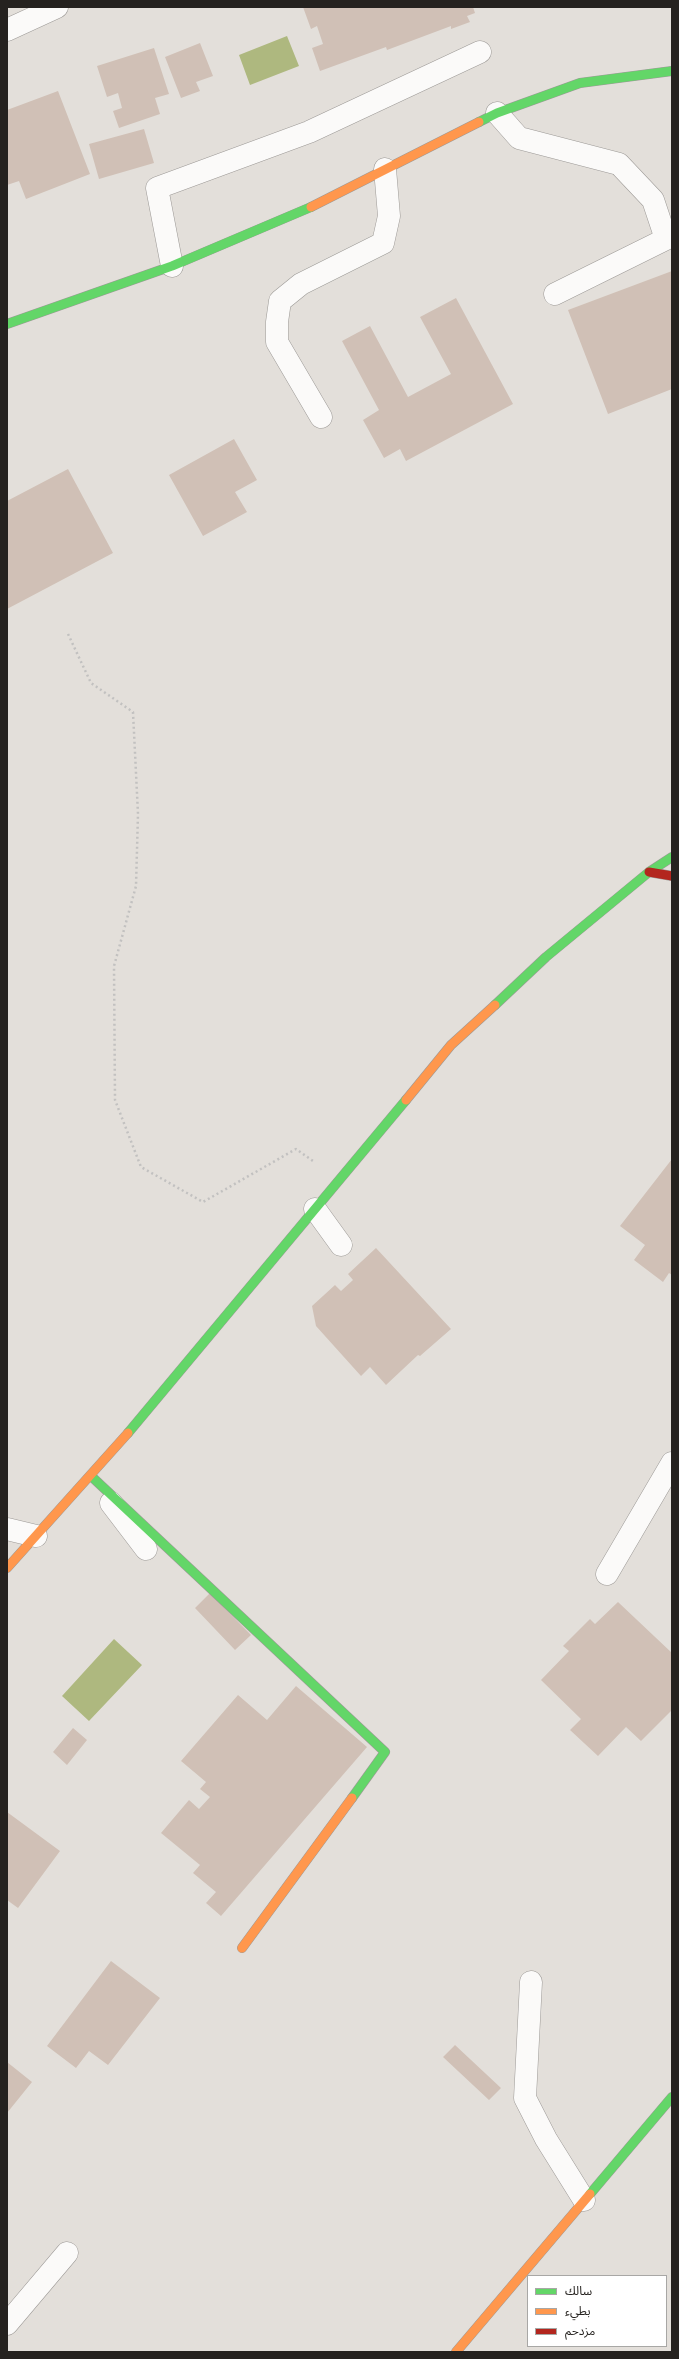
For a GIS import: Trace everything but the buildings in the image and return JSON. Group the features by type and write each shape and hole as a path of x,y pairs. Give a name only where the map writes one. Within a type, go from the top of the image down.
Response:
{"street":[{"path":"7,30 57,7"},
{"path":"172,266 157,188 309,132 480,52"},
{"path":"7,324 172,266 304,210 497,113 580,84 672,71"},
{"path":"497,113 519,138 619,164 653,200 666,239 555,294"},
{"path":"321,417 277,342 277,322 280,301 301,284 383,243 389,216 385,169"},
{"path":"7,1568 91,1476 195,1354 451,1045 546,957 649,872 672,857"},
{"path":"649,872 672,876"},
{"path":"315,1209 341,1245"},
{"path":"607,1574 672,1463"},
{"path":"91,1476 146,1549"},
{"path":"91,1476 385,1752 242,1948"},
{"path":"7,1528 36,1536"},
{"path":"531,1982 525,2098 546,2139 584,2200"},
{"path":"456,2352 672,2097"},
{"path":"7,2324 67,2253"}],"path":[{"path":"68,634 90,683 133,712 138,814 136,886 114,966 115,1100 141,1167 203,1202 296,1149 340,1179"}],"shaded area":[{"path":"287,36 299,66 250,85 239,55"},
{"path":"114,1639 142,1665 89,1721 62,1696"}],"traffic: fast":[{"path":"479,122 497,113 580,83 672,71"},
{"path":"7,324 172,266 311,207"},
{"path":"495,1005 546,957 649,872 672,857"},
{"path":"128,1433 406,1100"},
{"path":"91,1476 385,1752 352,1798"},
{"path":"590,2194 672,2097"}],"traffic: slow":[{"path":"311,207 479,122"},
{"path":"406,1100 451,1045 495,1005"},
{"path":"7,1568 128,1433"},
{"path":"242,1948 352,1798"},
{"path":"456,2352 590,2194"}],"traffic: jam":[{"path":"649,872 672,876"}]}
